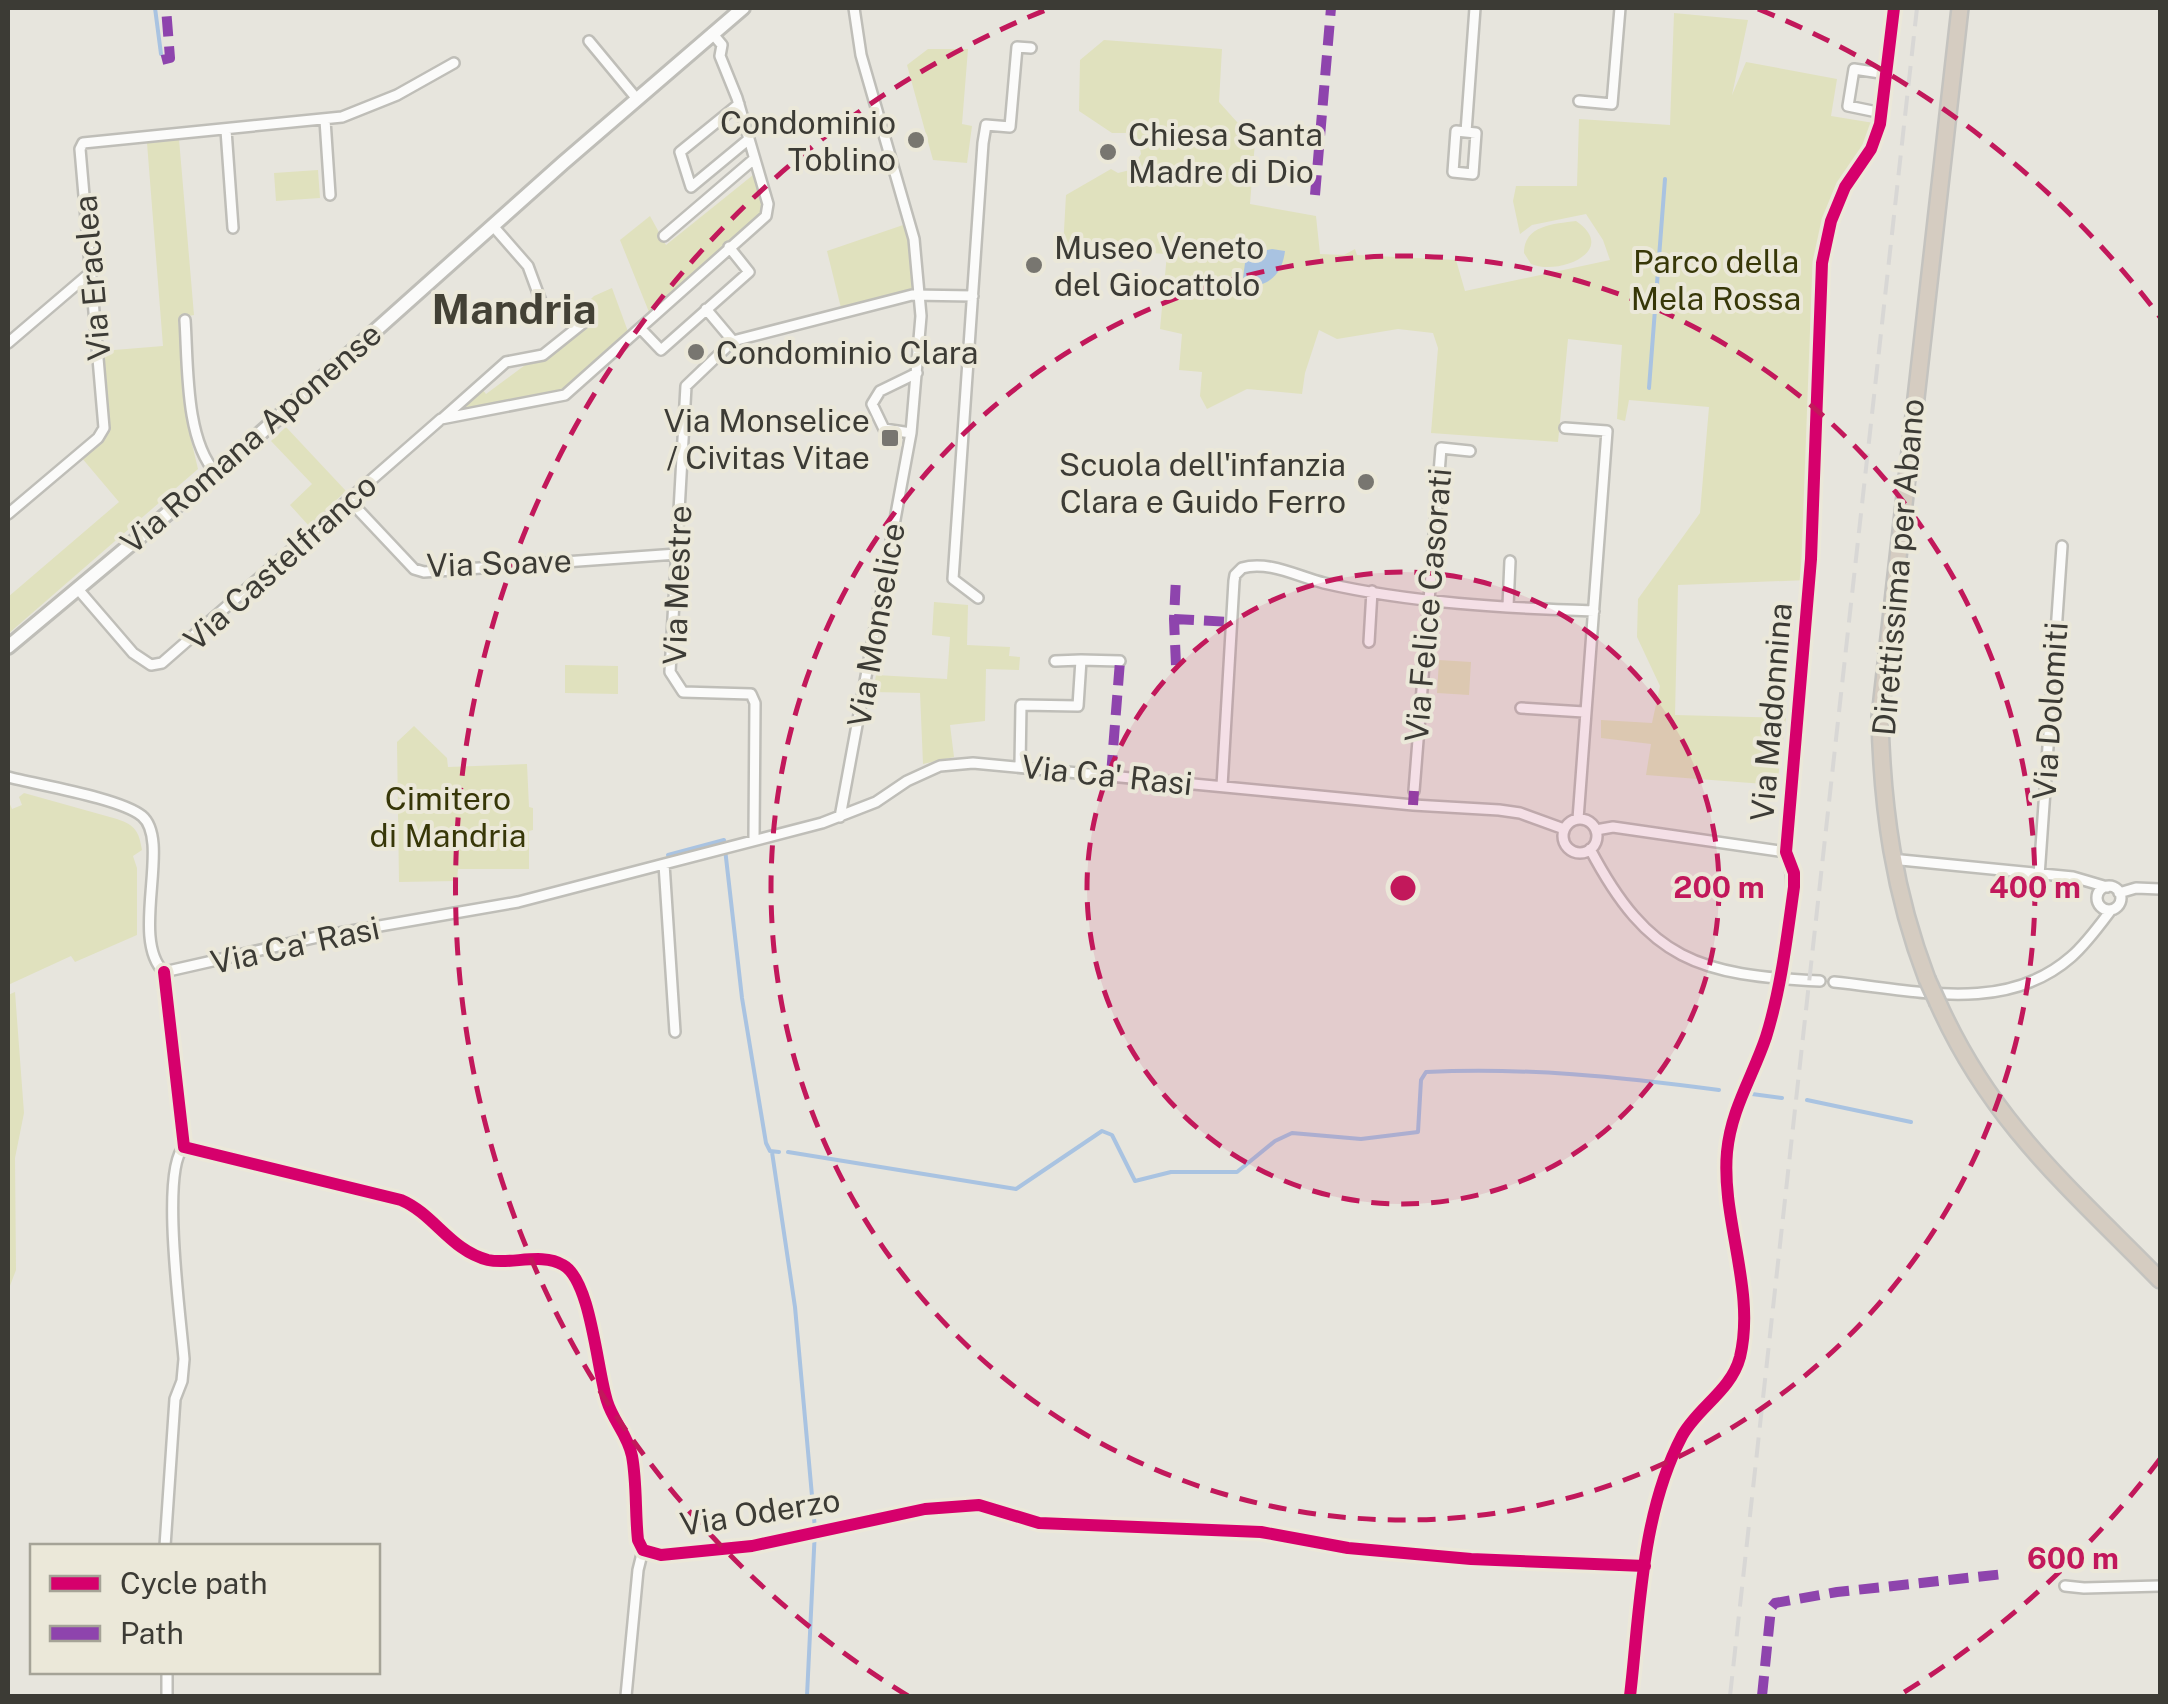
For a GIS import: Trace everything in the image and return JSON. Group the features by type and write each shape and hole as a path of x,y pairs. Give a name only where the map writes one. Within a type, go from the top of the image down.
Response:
{"highway":[{"name":"Direttissima per Abano","path":"1960,8 1880,718 1890,852 1908,923 1928,979 1983,1088 2023,1142 2160,1280"}],"street":[{"name":"Via Romana Aponense","path":"8,647 216,473 743,8"},
{"name":"Via Monselice","path":"840,817 910,432 918,373 920,295 914,239 861,54 854,8"},
{"path":"1466,132 1474,8"},
{"path":"1579,101 1612,104 1620,8"},
{"name":"Via Madonnina","path":"1630,1696 1644,1566 1662,1483 1684,1434 1723,1389 1740,1358 1743,1314 1727,1154 1736,1106 1764,1042 1778,987 1794,887 1794,873 1786,852 1811,559 1822,263 1838,204 1871,149 1882,113 1894,8"},
{"name":"Via Castelfranco","path":"441,420 565,395 766,216 768,204 739,104 720,56 722,45 712,33"},
{"path":"589,41 636,100"},
{"path":"701,43 710,55 720,56"},
{"path":"978,598 953,579 986,125 1010,127 1017,47 1031,48"},
{"name":"Via Eraclea","path":"8,514 98,438 104,428 80,149 83,143 325,120 397,95 454,63"},
{"path":"1882,113 1848,106 1854,69 1887,74"},
{"path":"698,207 680,152 739,104"},
{"path":"325,120 330,194"},
{"path":"226,130 233,228"},
{"path":"1456,131 1466,132 1476,133 1472,174 1452,172 1456,131"},
{"path":"691,188 749,138"},
{"path":"664,236 754,159"},
{"path":"494,226 528,266 542,304"},
{"path":"640,328 661,350 749,272 729,247"},
{"path":"8,343 90,273"},
{"name":"Via Mestre","path":"754,840 756,702 751,694 683,692 670,672 686,386 733,341 920,295 973,296"},
{"path":"706,309 733,341"},
{"path":"185,320 194,426 201,452 216,473"},
{"name":"Via Castelfranco","path":"76,588 132,653 151,665 162,663 506,362 543,355 584,323"},
{"path":"910,432 884,428 872,404 880,392 918,373"},
{"path":"1565,428 1607,431 1578,818"},
{"name":"Via Felice Casorati","path":"1414,791 1441,448 1470,451"},
{"name":"Via Soave","path":"350,500 414,569 424,572 677,554"},
{"name":"Via Dolomiti","path":"2039,876 2062,546"},
{"path":"1508,606 1510,561"},
{"path":"1222,786 1234,575 1249,566 1372,591 1594,611"},
{"path":"1369,642 1372,591"},
{"path":"1020,765 1021,705 1078,706 1082,660"},
{"path":"1055,661 1120,661"},
{"path":"1520,708 1584,712"},
{"name":"Via Ca' Rasi","path":"8,777 115,804 135,811 148,822 152,841 150,946 157,966 164,972 322,936 518,902 840,817 940,766 973,763 1520,812 1564,828 1563,840 1569,849 1580,853 1590,849 1638,923 1673,952 1722,969 1820,981"},
{"path":"1564,828 1578,818 1587,820 1596,830 1596,841 1590,849"},
{"path":"1596,830 1613,827 1786,852"},
{"path":"1902,860 2074,877 2107,887 2120,898"},
{"path":"664,864 675,1032"},
{"path":"2090,883 2103,903"},
{"path":"1834,982 1968,994 2003,992 2032,984 2068,960 2102,922 2107,887"},
{"path":"2103,903 2136,888 2160,889"},
{"path":"164,972 184,1147 173,1166 172,1202 184,1359 175,1399 164,1544"},
{"name":"Via Oderzo","path":"184,1147 400,1200 420,1208 449,1239 469,1253 490,1260 562,1264 582,1289 608,1406 623,1430 632,1456 638,1540 643,1550 626,1696"},
{"name":"Via Oderzo","path":"643,1550 661,1555 752,1546 925,1509 978,1506 1039,1524 1261,1532 1348,1548 1471,1560 1644,1566"},
{"path":"2065,1586 2160,1586"}],"green space":[{"name":"Parco della Mela Rossa","path":"1674,13 1748,20 1732,95 1746,62 1837,79 1831,116 1880,124 1845,187 1826,245 1809,580 1678,585 1675,715 1786,718 1777,785 1646,775 1651,744 1601,738 1601,720 1652,723 1660,686 1637,637 1638,599 1700,513 1709,407 1629,400 1625,421 1617,419 1622,345 1568,339 1558,442 1431,433 1438,348 1433,333 1398,329 1337,339 1319,330 1302,394 1247,389 1207,409 1200,396 1202,372 1179,370 1182,334 1160,329 1167,254 1063,248 1066,195 1111,169 1118,173 1130,170 1141,154 1139,142 1131,133 1112,133 1079,111 1080,60 1104,40 1222,49 1219,102 1255,142 1250,204 1316,216 1320,254 1344,255 1355,249 1357,255 1456,260 1465,291 1610,260 1603,240 1586,214 1532,225 1520,234 1513,201 1516,186 1577,186 1579,119 1670,125"},
{"path":"928,49 968,49 962,124 972,126 967,163 933,160 907,65"},
{"path":"179,139 194,315 178,318 188,427 198,469 8,634 8,597 119,502 81,457 107,431 109,423 102,351 163,346 147,143"},
{"path":"318,170 320,198 276,201 274,173"},
{"path":"758,171 766,216 651,317 620,240 650,216 666,245"},
{"path":"1576,221 1588,232 1588,251 1569,264 1556,267 1531,264 1524,253 1525,244 1535,231"},
{"path":"909,223 920,295 842,312 827,251"},
{"path":"612,288 630,337 565,395 441,419 479,385 486,394 583,322 575,315 594,296"},
{"path":"286,427 346,491 309,526 290,505 312,484 271,441"},
{"path":"934,602 968,605 967,645 1010,647 1009,656 1020,657 1019,670 986,669 985,721 950,725 954,757 923,764 920,693 873,692 876,675 947,679 950,637 932,635"},
{"path":"1439,660 1471,662 1469,695 1437,693"},
{"path":"565,665 618,666 618,694 565,693"},
{"name":"Cimitero di Mandria","path":"414,726 447,758 448,767 527,764 529,807 533,808 529,869 458,869 457,881 399,882 397,742"},
{"path":"24,793 117,819 135,830 142,850 133,856 137,868 137,935 75,962 71,956 8,985 8,800 12,809 22,805 19,797"},
{"path":"15,992 24,1113 15,1158 16,1270 8,1291 8,995"}],"water":[{"path":"1285,251 1277,274 1259,285 1242,286 1245,263 1258,252"}],"waterway":[{"path":"155,8 161,54"},
{"path":"1649,388 1665,179"},
{"path":"668,855 724,840 742,998 766,1143 770,1151 779,1152"},
{"path":"788,1152 1016,1189 1102,1131 1112,1135 1135,1181 1171,1172 1237,1172 1275,1141 1292,1133 1361,1139 1418,1132 1421,1080 1426,1072 1573,1074 1719,1090"},
{"path":"1752,1094 1782,1098"},
{"path":"1807,1100 1911,1122"},
{"path":"772,1152 795,1307 815,1529 807,1696"}],"railway":[{"path":"1730,1696 1917,8"}],"marked path":[{"path":"162,60 170,58 166,8"},
{"path":"1315,195 1331,8"},
{"path":"1176,578 1176,665"},
{"path":"1174,619 1231,622"},
{"path":"1111,775 1120,661"},
{"path":"1413,805 1414,791"},
{"path":"1762,1696 1771,1608 1775,1603 1837,1592 2004,1574"}],"cycle path":[{"path":"1630,1696 1644,1563 1668,1466 1682,1436 1736,1369 1744,1332 1741,1280 1726,1177 1727,1152 1738,1107 1771,1019 1794,887 1794,873 1786,852 1811,559 1822,263 1831,221 1845,187 1871,149 1880,124 1894,8"},
{"path":"164,972 184,1147 401,1200 475,1255 497,1261 546,1259 563,1265 573,1274 587,1306 607,1401 632,1456 638,1540 643,1550 661,1555 752,1546 925,1509 979,1505 1039,1523 1261,1532 1348,1548 1471,1559 1645,1566"}],"place":[{"name":"Condominio Toblino","path":"916,140"},
{"name":"Chiesa Santa Madre di Dio","path":"1108,152"},
{"name":"Museo Veneto del Giocattolo","path":"1034,265"},
{"name":"Condominio Clara","path":"696,352"},
{"name":"Via Monselice / Civitas Vitae","path":"890,438"},
{"name":"Scuola dell'infanzia Clara e Guido Ferro","path":"1366,482"}],"district":[{"name":"Mandria","path":"514,308"}]}
